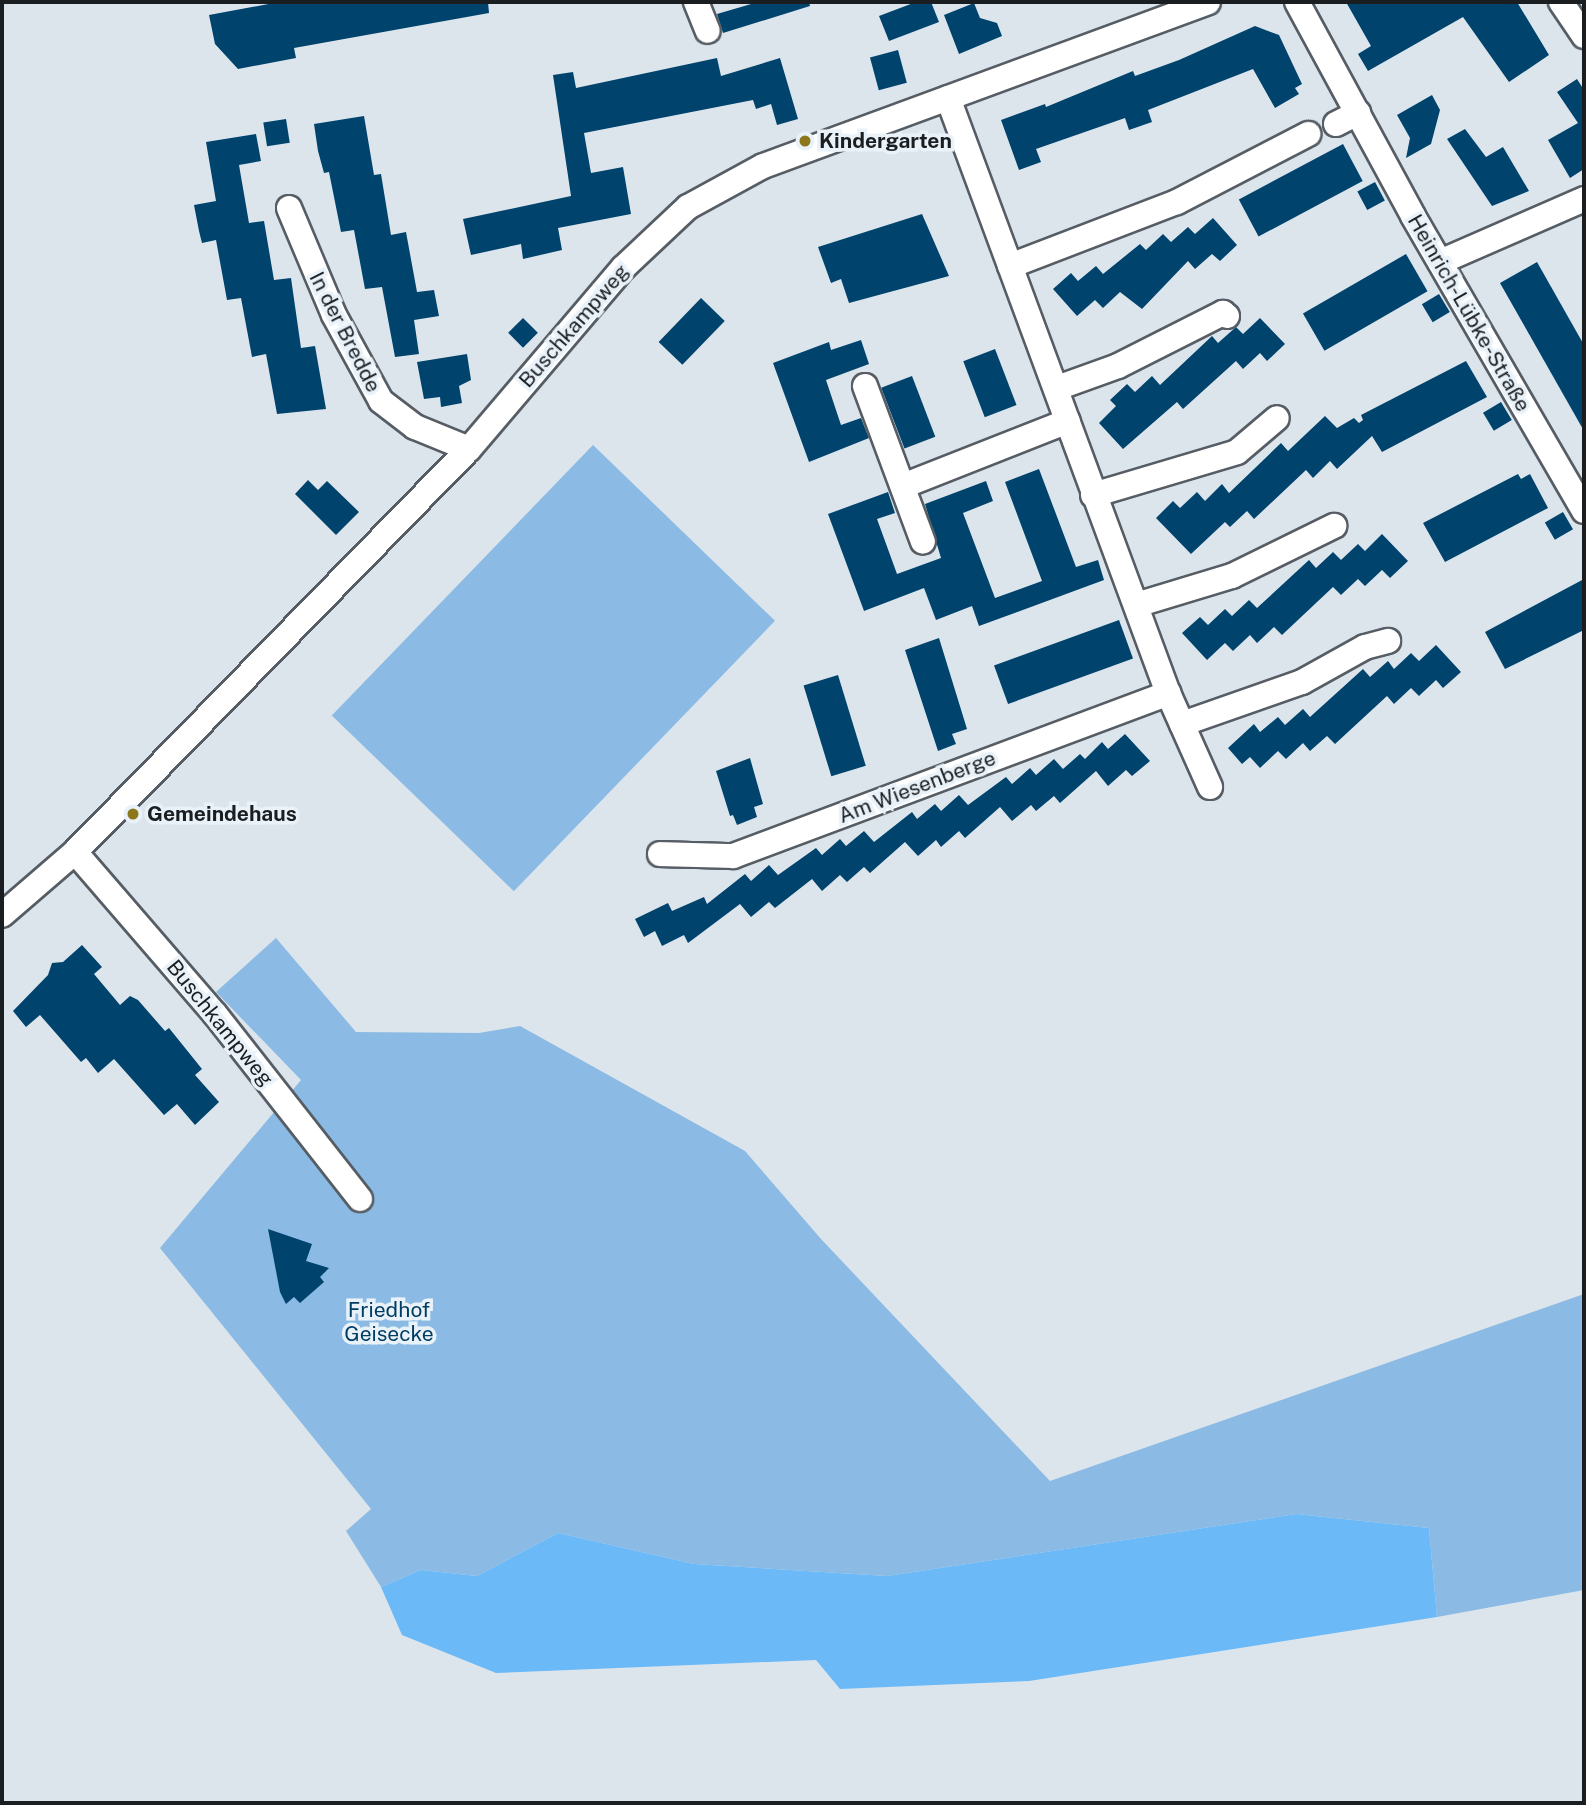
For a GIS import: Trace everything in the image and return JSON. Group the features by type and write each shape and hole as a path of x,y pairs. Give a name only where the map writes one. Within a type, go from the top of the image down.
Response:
{"street":[{"path":"696,2 708,31"},
{"name":"Buschkampweg","path":"2,915 75,852 468,449 623,268 688,207 763,166 1208,2"},
{"name":"Heinrich-Lübke-Straße","path":"1297,2 1347,118 1440,262 1584,510"},
{"path":"1561,2 1584,36"},
{"path":"948,98 1168,693 1210,787"},
{"path":"1010,266 1223,180 1308,134"},
{"path":"1440,262 1584,199"},
{"name":"In der Bredde","path":"289,208 334,315 381,401 415,427 468,449"},
{"path":"1057,388 1118,366 1223,313 1227,316"},
{"path":"865,386 923,542"},
{"path":"1093,495 1237,452 1277,418"},
{"path":"904,486 1068,421"},
{"path":"1136,606 1232,576 1334,526"},
{"path":"1181,724 1302,682 1364,647 1388,640"},
{"name":"Am Wiesenberge","path":"660,854 733,856 1168,693"},
{"name":"Buschkampweg","path":"75,852 215,1013 360,1199"}],"green space":[{"path":"593,445 775,621 514,891 332,715"},
{"name":"Friedhof Geisecke","path":"276,938 356,1032 479,1033 520,1026 745,1151 821,1239 1050,1481 1584,1294 1584,1590 1437,1617 1429,1528 1296,1514 887,1576 694,1564 558,1533 477,1576 421,1570 381,1587 346,1531 371,1509 160,1248 301,1080 216,992"}],"shaded area":[{"path":"1296,1514 1429,1528 1437,1617 1029,1681 840,1689 816,1660 496,1673 402,1635 381,1587 421,1570 477,1576 558,1533 694,1564 887,1576"}],"building":[{"path":"279,2 488,2 489,13 294,48 296,58 238,69 215,44 209,15"},
{"path":"758,2 809,2 810,6 723,33 717,14"},
{"path":"916,2 931,2 939,22 889,41 879,16"},
{"path":"1346,2 1517,2 1549,55 1509,82 1463,17 1368,71 1358,54 1371,46"},
{"path":"974,3 980,18 997,23 1002,36 959,54 944,15"},
{"path":"1255,26 1279,35 1302,84 1295,88 1299,94 1275,108 1253,69 1148,110 1152,122 1129,130 1125,118 1036,149 1041,162 1019,170 1001,120 1045,104 1046,107 1133,71 1135,76 1179,60"},
{"path":"898,50 907,83 879,90 870,58"},
{"path":"717,58 721,76 780,58 798,119 777,125 771,104 756,109 753,100 584,133 591,173 623,167 631,214 558,228 562,250 523,259 521,244 471,255 463,219 571,196 553,75 573,72 576,88"},
{"path":"1577,79 1584,90 1584,169 1570,178 1548,140 1578,123 1557,92"},
{"path":"1432,95 1440,110 1431,144 1406,158 1410,138 1397,115"},
{"path":"364,116 374,175 381,174 391,235 406,232 417,292 434,290 439,316 414,320 419,354 395,357 382,287 365,289 354,230 341,232 329,172 324,173 318,151 314,124"},
{"path":"286,119 290,143 267,146 263,123"},
{"path":"1465,129 1486,157 1503,147 1529,191 1492,206 1447,139"},
{"path":"256,134 261,161 239,165 249,223 264,221 274,280 291,278 301,348 315,346 326,409 277,414 266,354 252,357 241,298 227,300 216,240 202,243 194,205 216,201 206,142"},
{"path":"1343,144 1363,181 1259,236 1239,199"},
{"path":"1375,182 1385,201 1367,210 1357,191"},
{"path":"922,214 949,276 849,303 841,279 831,283 818,247"},
{"path":"1213,218 1237,245 1220,261 1212,254 1195,269 1188,261 1142,309 1120,292 1103,308 1095,300 1077,316 1053,289 1071,273 1078,281 1096,266 1103,274 1140,244 1146,250 1163,234 1171,242 1188,227 1195,234"},
{"path":"1406,254 1428,291 1324,351 1303,314"},
{"path":"1537,262 1584,345 1584,431 1500,283"},
{"path":"1439,294 1450,312 1433,322 1422,304"},
{"path":"701,298 725,321 682,365 659,342"},
{"path":"523,318 538,333 523,348 508,333"},
{"path":"1260,318 1285,344 1267,361 1260,353 1243,369 1236,361 1183,409 1177,402 1123,449 1099,423 1116,406 1110,400 1127,384 1135,392 1152,376 1160,385 1212,336 1218,343 1236,327 1243,334"},
{"path":"861,340 869,364 826,380 841,425 861,418 869,438 809,462 773,363 829,342 831,350"},
{"path":"995,349 1017,405 985,417 963,361"},
{"path":"467,354 471,380 459,386 462,403 441,407 440,397 424,399 417,362"},
{"path":"1466,361 1487,397 1382,452 1372,436 1337,469 1330,461 1313,478 1306,470 1254,519 1247,511 1230,527 1225,522 1191,554 1156,518 1173,501 1180,508 1197,492 1205,501 1222,484 1229,493 1281,443 1288,451 1325,416 1337,428 1354,418 1359,423 1363,420 1361,415"},
{"path":"912,376 935,437 904,449 881,388"},
{"path":"1501,402 1512,420 1494,431 1483,413"},
{"path":"1039,469 1076,567 1098,560 1104,580 979,626 972,606 936,620 924,588 864,611 828,514 888,492 895,513 877,519 897,574 941,558 925,504 986,481 993,501 963,513 995,598 1042,581 1005,482"},
{"path":"1518,474 1521,479 1530,474 1548,508 1445,562 1423,523"},
{"path":"308,480 318,490 327,481 359,512 336,535 295,494"},
{"path":"1563,512 1573,529 1555,540 1545,522"},
{"path":"1382,534 1408,561 1390,578 1382,570 1365,586 1358,579 1341,595 1333,587 1282,635 1274,627 1257,643 1250,635 1233,651 1225,643 1207,660 1182,633 1200,617 1208,625 1225,609 1232,616 1249,600 1257,608 1309,560 1316,568 1333,552 1341,560 1358,544 1365,551"},
{"path":"1584,579 1584,630 1505,669 1485,632"},
{"path":"1119,620 1133,659 1008,704 994,665"},
{"path":"939,638 967,729 952,734 956,744 938,751 905,650"},
{"path":"1436,645 1461,672 1443,688 1436,680 1419,696 1411,688 1394,704 1387,696 1335,744 1327,736 1310,751 1303,743 1286,759 1278,751 1260,768 1250,757 1242,764 1228,748 1254,724 1260,732 1278,717 1285,725 1303,709 1310,717 1363,669 1370,677 1388,661 1394,669 1411,653 1419,661"},
{"path":"838,675 866,766 831,776 804,686"},
{"path":"1125,734 1150,761 1132,776 1126,770 1108,786 1096,771 1060,803 1054,796 1036,811 1031,805 1012,821 1000,807 965,838 959,831 941,847 936,840 918,856 905,842 870,873 864,867 847,882 840,875 822,891 812,879 775,908 769,902 751,917 740,904 688,943 684,935 662,946 655,931 644,937 635,919 668,903 672,911 704,897 707,904 745,874 751,881 769,865 778,875 816,848 822,855 840,839 846,846 864,831 874,842 912,812 917,819 935,804 941,811 959,795 968,805 1006,777 1012,784 1030,768 1036,775 1054,759 1063,769 1080,754 1085,759 1102,742 1108,749"},
{"path":"750,758 763,804 754,807 757,817 737,825 733,815 730,816 716,771"},
{"path":"82,945 102,967 94,974 120,1005 130,996 138,1000 165,1031 169,1028 202,1069 195,1075 219,1102 195,1125 177,1104 164,1115 114,1059 98,1073 86,1058 81,1062 40,1015 26,1027 13,1011 48,975 52,963 63,962"},
{"path":"268,1229 312,1244 306,1261 329,1268 320,1277 324,1282 300,1303 294,1297 286,1304 280,1292"}],"place":[{"name":"Kindergarten","path":"805,141"},
{"name":"Gemeindehaus","path":"133,814"}]}
